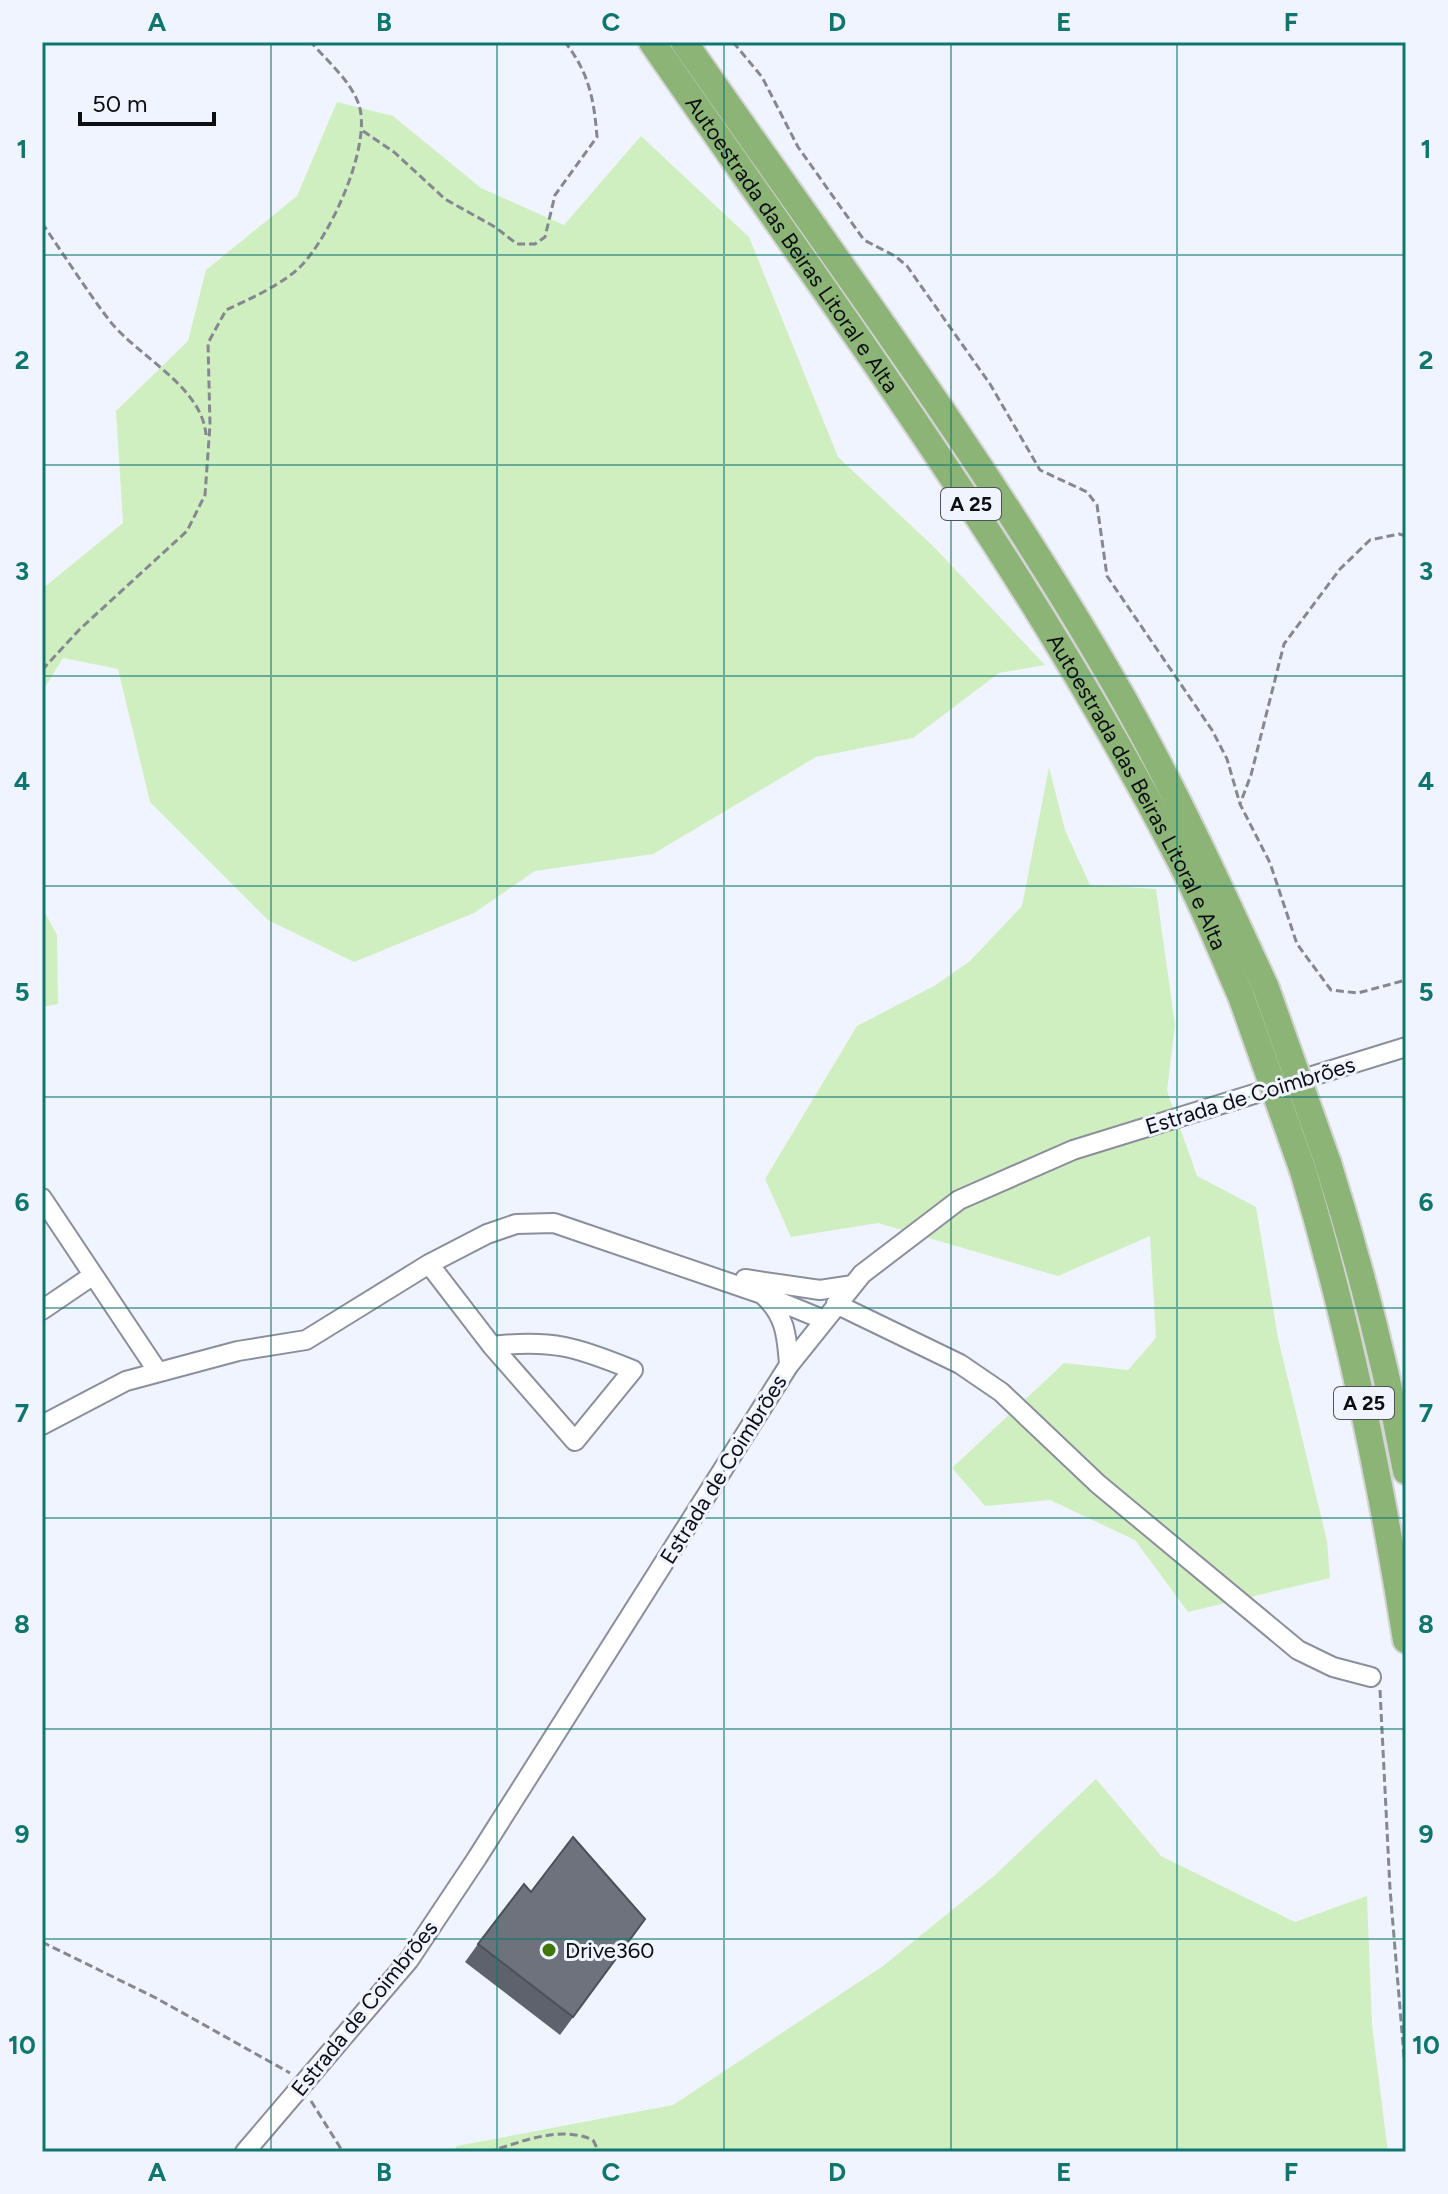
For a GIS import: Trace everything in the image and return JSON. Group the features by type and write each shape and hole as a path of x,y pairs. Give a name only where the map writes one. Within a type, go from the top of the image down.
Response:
{"highway":[{"name":"Autoestrada das Beiras Litoral e Alta","path":"652,42 986,526 1092,700 1253,992"},
{"name":"Autoestrada das Beiras Litoral e Alta","path":"684,42 1008,510 1113,680 1200,842 1315,1167 1370,1301 1406,1471"},
{"name":"Autoestrada das Beiras Litoral e Alta","path":"1315,1167 1336,1282 1386,1514 1406,1640"}],"street":[{"name":"Estrada de Coimbrões","path":"245,2152 409,1960 789,1365 822,1319 853,1285 959,1200 1073,1150 1406,1047"},
{"path":"42,1198 158,1372"},
{"path":"42,1425 126,1381 238,1351 306,1340 429,1264 516,1224 554,1223 762,1294 822,1319"},
{"path":"429,1264 492,1346 575,1441 633,1370 578,1347 536,1341 492,1346"},
{"path":"679,1265 788,1287 838,1289 853,1285"},
{"path":"42,1310 92,1276"},
{"path":"762,1294 778,1308 787,1335 789,1365"},
{"path":"836,1304 960,1364 1001,1392 1098,1484 1298,1650 1333,1667 1371,1677"}],"path":[{"path":"42,670 80,629 187,531 205,495 210,425 208,343 217,320 226,310 285,278 314,249 342,195 364,122 358,101 311,42"},
{"path":"362,130 394,152 445,199 495,227 517,244 535,244 545,237 555,195 597,137 593,89 579,60 565,42"},
{"path":"733,42 762,77 798,147 864,240 907,266 990,384 1040,470 1087,492 1097,505 1107,576 1212,730 1227,759 1240,804 1270,863 1297,944 1331,990 1358,993 1406,980"},
{"path":"42,223 111,322 150,362 183,386 205,422 207,443"},
{"path":"1240,804 1251,775 1284,644 1340,569 1370,540 1399,534 1406,536"},
{"path":"1371,1677 1382,1693 1390,1889 1406,2080"},
{"path":"42,1942 264,2055 303,2084 343,2152"},
{"path":"488,2152 541,2136 577,2132 593,2140 599,2152"}],"green space":[{"path":"337,102 393,116 481,188 564,225 641,136 749,237 838,457 934,547 1045,665 999,673 913,738 816,757 653,854 535,871 474,913 354,962 268,920 150,802 118,669 63,658 42,692 42,589 123,523 116,411 188,341 206,270 297,196"},
{"path":"1049,767 1065,830 1090,885 1156,889 1175,1025 1167,1091 1197,1176 1256,1207 1278,1338 1327,1541 1330,1578 1188,1612 1135,1540 1050,1500 985,1506 952,1468 1064,1363 1128,1370 1156,1338 1150,1236 1058,1276 878,1223 791,1237 765,1179 857,1026 934,986 970,961 1022,906"},
{"path":"42,907 57,935 58,1004 42,1007"},
{"path":"1096,1779 1161,1856 1295,1922 1367,1896 1372,2025 1388,2152 453,2152 457,2146 673,2105 883,1966 994,1876"}],"building":[{"name":"Drive360","path":"573,1837 645,1919 573,2017 478,1944 524,1884 531,1892"}],"place":[{"name":"Drive360","path":"549,1950"}]}
